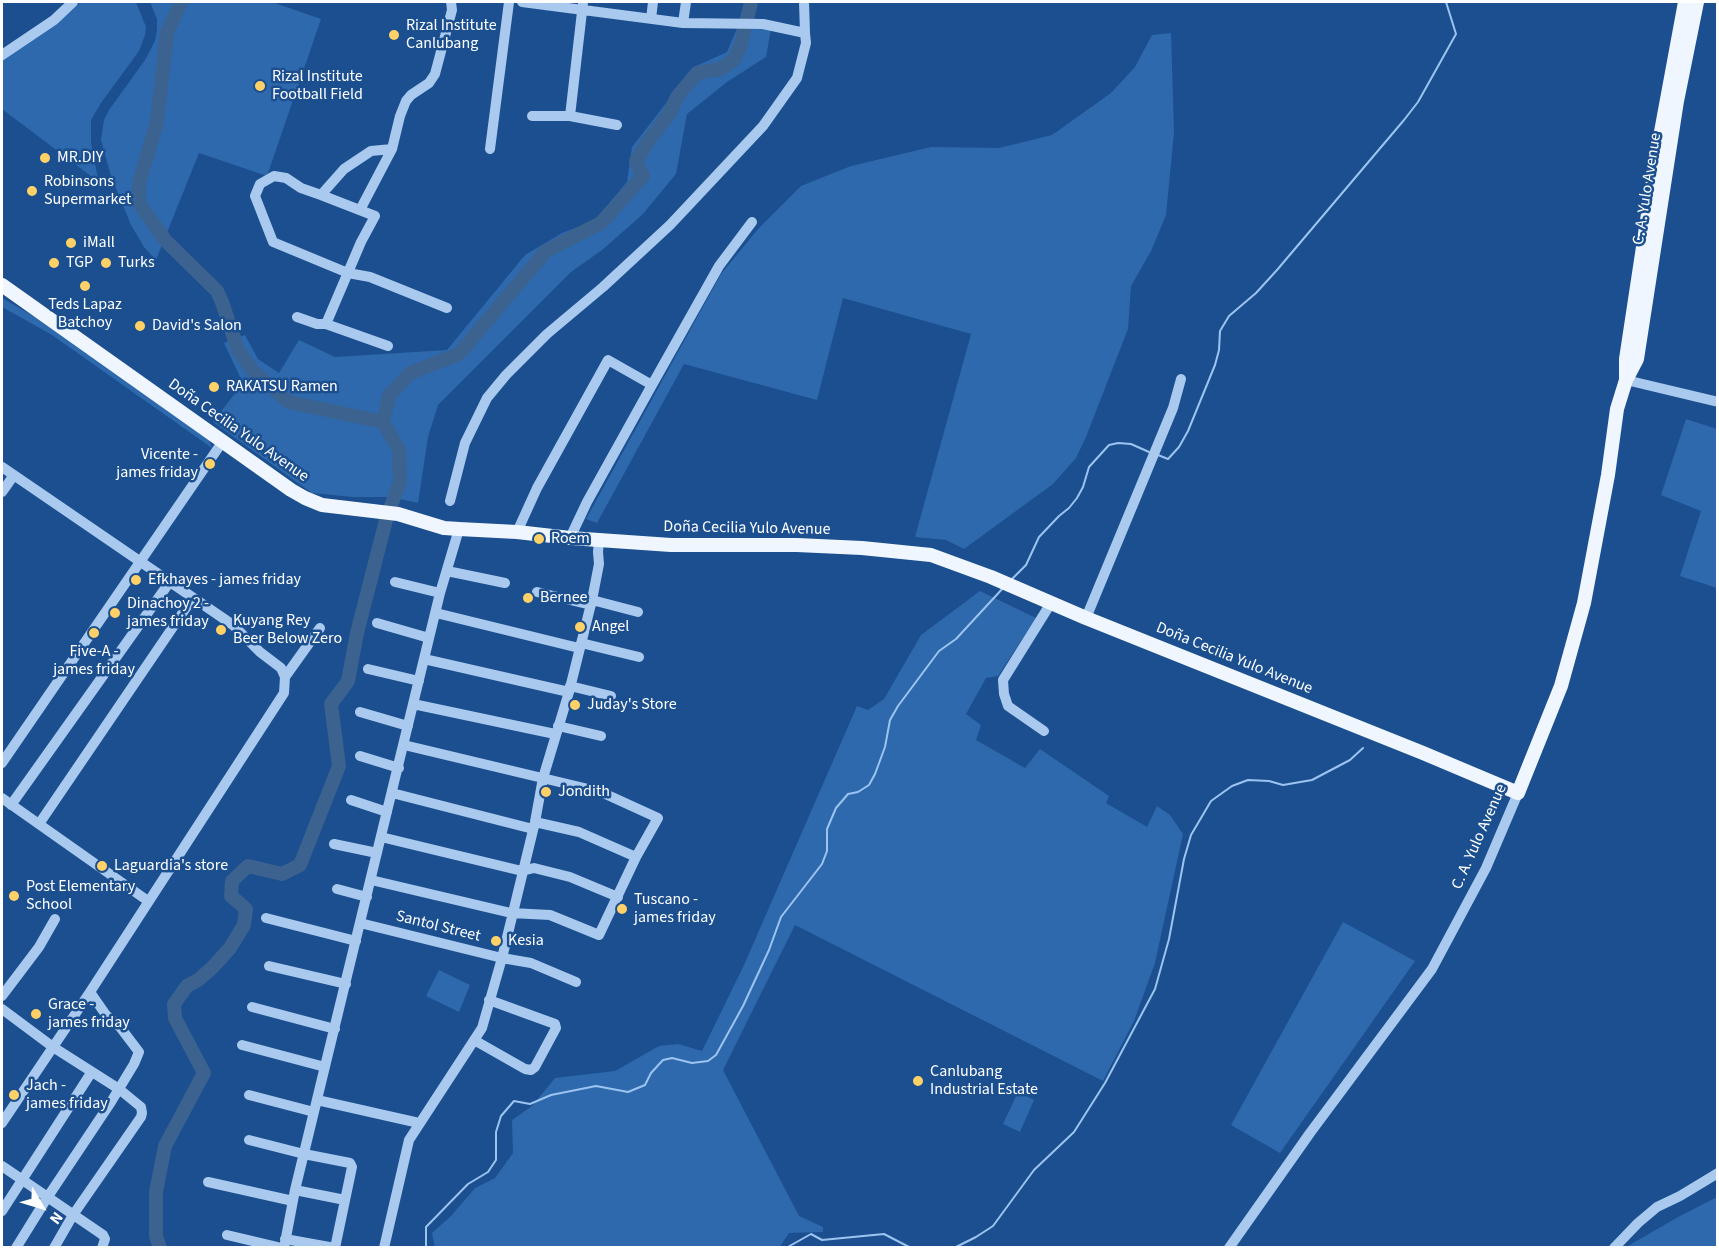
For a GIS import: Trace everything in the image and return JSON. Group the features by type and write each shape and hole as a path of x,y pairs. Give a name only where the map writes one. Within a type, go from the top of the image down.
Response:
{"main road":[{"name":"C. A. Yulo Avenue","path":"1626,380 1626,359 1658,148 1685,2"},
{"name":"C. A. Yulo Avenue","path":"1518,794 1561,686 1584,603 1599,530 1617,409 1626,380 1637,359 1677,101 1697,2"},
{"name":"Doña Cecilia Yulo Avenue","path":"2,285 305,498 334,508 398,514 444,528 570,538 671,545 797,545 862,548 931,555 991,577 1518,794"}],"street":[{"path":"2,56 54,20 73,2"},
{"path":"360,210 392,149 406,101 411,94 429,83 435,74 452,10 452,2"},
{"path":"489,149 509,2"},
{"path":"522,2 583,5 683,23 763,24 805,33"},
{"path":"651,19 653,2"},
{"path":"683,23 686,2"},
{"path":"450,501 465,443 487,398 506,375 547,334 603,287 670,225 763,126 797,78 806,43 804,2"},
{"path":"570,116 583,5"},
{"path":"532,116 570,116 617,125"},
{"path":"321,195 344,168 371,151 392,149"},
{"path":"326,324 348,273 361,242 375,216 301,188 286,178 274,176 260,184 255,196 273,242 348,273 370,277 447,308"},
{"path":"570,538 587,502 718,266 752,222"},
{"path":"297,317 317,324 326,324 388,346"},
{"path":"517,532 547,468 608,360 652,385"},
{"path":"1086,618 1173,408 1181,380"},
{"path":"1626,380 1718,402"},
{"path":"2,763 223,441"},
{"path":"2,467 233,625 280,668 285,677"},
{"path":"2,492 14,475"},
{"path":"284,1245 429,638 459,529"},
{"path":"384,1248 410,1140 482,1028 502,958 543,778 569,689 599,564 606,552 603,540"},
{"path":"447,571 504,583"},
{"path":"395,582 440,593"},
{"path":"148,901 6,802 169,583"},
{"path":"537,592 638,612"},
{"path":"39,824 192,599"},
{"path":"1044,732 1008,706 1003,680 1051,603"},
{"path":"436,613 639,657"},
{"path":"377,623 429,638"},
{"path":"2,1123 284,693 285,677 320,628"},
{"path":"424,659 611,696"},
{"path":"368,669 419,681"},
{"path":"413,704 601,736"},
{"path":"360,712 408,726"},
{"path":"371,880 511,913 550,915 599,935 636,857 658,818 601,792 404,745"},
{"path":"360,756 399,768"},
{"path":"392,793 534,825 579,832 636,857"},
{"name":"C. A. Yulo Avenue","path":"1229,1248 1310,1133 1432,969 1486,868 1518,794"},
{"path":"351,800 387,812"},
{"path":"381,837 522,871 534,868 570,877 618,897"},
{"path":"334,844 377,853"},
{"path":"337,889 367,897"},
{"path":"266,918 356,941"},
{"path":"2,996 39,947 55,919"},
{"name":"Santol Street","path":"360,923 531,963 576,982"},
{"path":"269,966 346,984"},
{"path":"22,1246 47,1198 134,1064 139,1052 120,1027 106,1015 90,992"},
{"path":"474,1040 525,1069 531,1070 535,1067 556,1028 555,1024 489,1000"},
{"path":"252,1007 335,1029"},
{"path":"2,1009 141,1107 141,1117 73,1215 54,1248"},
{"path":"242,1045 325,1066"},
{"path":"2,1211 92,1073"},
{"path":"249,1095 314,1112"},
{"path":"317,1100 419,1123"},
{"path":"227,1235 284,1245 335,1248 352,1167 350,1163 249,1140"},
{"path":"2,1166 103,1235 105,1239 102,1248"},
{"path":"1614,1248 1638,1223 1658,1207 1718,1173"},
{"path":"208,1182 294,1196 345,1200"}],"shaded area":[{"path":"81,2 136,2 146,27 139,51 91,120 91,142 98,179 96,180 2,109 2,59 56,23"},
{"path":"150,2 272,2 321,19 267,176 199,153 156,260 144,247 131,225 111,176 101,140 104,120 109,110 145,60 155,41 157,19"},
{"path":"738,26 771,29 766,57 727,82 687,114 676,174 642,215 602,250 571,272 438,405 428,437 418,503 390,497 353,497 312,493 213,422 243,383 224,343 245,335 258,359 279,373 299,340 335,357 447,350 525,255 562,233 594,221 627,182 632,147 694,67 727,52"},
{"path":"1171,33 1174,132 1166,215 1151,251 1131,286 1128,329 1086,437 1076,458 1053,484 964,549 946,540 915,537 971,334 843,298 817,400 684,364 597,523 586,519 721,274 758,229 801,186 851,166 931,147 999,148 1052,135 1111,93 1135,67 1152,35"},
{"path":"2,298 56,329 209,440 212,448 52,335 2,307"},
{"path":"1686,419 1717,429 1717,588 1680,576 1701,511 1661,495"},
{"path":"980,591 1036,618 998,676 986,678 966,714 981,725 976,740 1025,768 1040,749 1109,796 1106,803 1147,827 1157,806 1170,815 1183,834 1155,963 1134,1021 1103,1081 795,925 723,1070 799,1216 823,1227 823,1232 789,1233 779,1248 435,1248 432,1233 451,1216 475,1188 495,1178 513,1153 512,1120 532,1106 555,1078 615,1071 659,1046 678,1044 702,1051 744,965 857,706 868,710 884,699 921,635"},
{"path":"1343,922 1415,961 1280,1153 1231,1125"},
{"path":"439,970 470,985 459,1012 426,996"},
{"path":"1018,1092 1034,1100 1020,1132 1003,1124"},
{"path":"1717,1197 1717,1247 1626,1247 1680,1216"}],"waterway":[{"path":"160,1248 156,1236 156,1192 165,1146 204,1073 175,1018 174,1004 187,986 213,967 230,948 244,925 246,909 231,896 232,881 248,866 282,874 300,865 339,766 331,704 348,681 357,633 386,520 400,481 399,450 383,422 289,402 254,372 238,350 217,291 166,241 139,203 139,183 157,122 167,33 181,2"},
{"path":"383,422 389,396 410,373 459,354 546,251 601,223 643,176 636,161 669,114 677,97 697,73 720,69 734,60 741,44 751,2"},
{"path":"1158,455 1168,459 1179,447 1188,431 1215,365 1220,331 1229,316 1256,293 1277,270 1418,102 1456,34 1446,2"},
{"path":"1010,581 1026,565 1039,537 1077,498 1089,467 1109,445 1131,444 1149,452"},
{"path":"426,1248 426,1227 468,1184 488,1172 496,1160 496,1132 501,1116 514,1101 530,1104 551,1095 596,1086 628,1092 645,1085 651,1073 663,1060 672,1058 692,1063 708,1061 716,1055 743,1006 769,950 781,917 822,864 827,851 827,829 836,808 848,794 858,792 869,785 875,774 885,747 890,720 898,706 939,651 956,639 1004,587"},
{"path":"954,1248 993,1226 1034,1170 1074,1132 1105,1083 1155,989 1169,939 1184,859 1191,835 1211,801 1232,786 1248,780 1269,781 1283,785 1312,780 1350,760 1363,748"},
{"path":"786,1248 811,1234 822,1240 884,1234 911,1248"}],"place":[{"name":"Rizal Institute Canlubang","path":"394,35"},
{"name":"Rizal Institute Football Field","path":"260,86"},
{"name":"MR.DIY","path":"45,158"},
{"name":"Robinsons Supermarket","path":"32,191"},
{"name":"iMall","path":"71,243"},
{"name":"TGP","path":"54,263"},
{"name":"Turks","path":"106,263"},
{"name":"Teds Lapaz Batchoy","path":"85,286"},
{"name":"David's Salon","path":"140,326"},
{"name":"RAKATSU Ramen","path":"214,387"},
{"name":"Vicente - james friday","path":"210,464"},
{"name":"Roem","path":"539,539"},
{"name":"Efkhayes - james friday","path":"136,580"},
{"name":"Bernee","path":"528,598"},
{"name":"Dinachoy 2 - james friday","path":"115,613"},
{"name":"Angel","path":"580,627"},
{"name":"Kuyang Rey Beer Below Zero","path":"221,630"},
{"name":"Five-A - james friday","path":"94,633"},
{"name":"Juday's Store","path":"575,705"},
{"name":"Jondith","path":"546,792"},
{"name":"Laguardia's store","path":"102,866"},
{"name":"Post Elementary School","path":"14,896"},
{"name":"Tuscano - james friday","path":"622,909"},
{"name":"Kesia","path":"496,941"},
{"name":"Grace - james friday","path":"36,1014"},
{"name":"Canlubang Industrial Estate","path":"918,1081"},
{"name":"Jach - james friday","path":"14,1095"}]}
